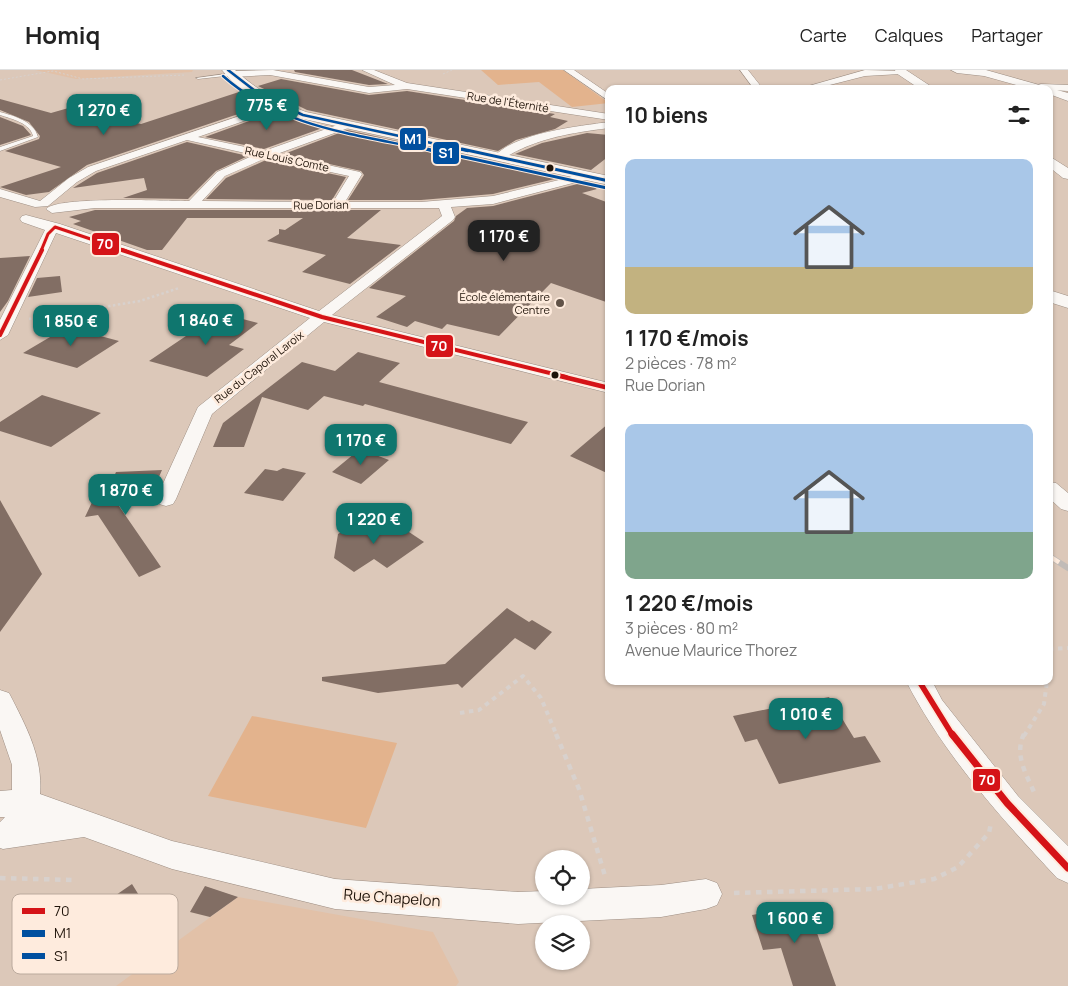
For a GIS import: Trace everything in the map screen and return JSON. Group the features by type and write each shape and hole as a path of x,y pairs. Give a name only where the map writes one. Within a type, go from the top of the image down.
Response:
{"main road":[{"path":"957,70 974,71 1029,85"},
{"path":"901,71 923,85"},
{"path":"230,72 252,91 278,106 303,115 605,180"},
{"path":"1053,92 1068,98"},
{"path":"1053,163 1068,175"},
{"path":"1053,297 1068,302"}],"street":[{"name":"Rue de l'Éternité","path":"366,70 406,86 605,116"},
{"path":"568,70 605,95"},
{"path":"744,70 756,85"},
{"path":"818,85 865,73 901,71"},
{"name":"Rue de l'Éternité","path":"230,72 270,72 369,90 406,86"},
{"path":"1053,89 1068,88"},
{"path":"24,214 44,207 73,180 92,169 278,106"},
{"path":"192,205 220,174 266,154 347,125"},
{"path":"500,156 526,141 540,136 605,126"},
{"name":"Rue Louis Comte","path":"185,137 356,174 338,204"},
{"name":"Rue Dorian","path":"44,207 81,204 442,204 493,200 588,176"},
{"path":"0,194 44,207 55,227"},
{"path":"0,194 6,201 24,214 81,237 322,317 605,387"},
{"name":"Rue du Caporal Laroix","path":"166,499 204,411 322,317 354,289 449,217 442,204"},
{"path":"4,322 34,268 48,234 55,227"},
{"path":"34,268 59,247 81,237"},
{"path":"1053,491 1068,504"},
{"path":"921,685 933,708 1008,805 1068,868"},
{"path":"0,701 24,754 29,779 13,803 7,834 87,823"},
{"name":"Rue Chapelon","path":"13,803 87,823 172,855 335,894 518,908 661,901 706,894"}],"lane":[{"path":"198,78 230,72"},
{"path":"0,113 31,127 35,131 36,137 0,149"}],"path":[{"path":"0,80 53,71 83,79 174,74 210,77"},
{"path":"4,322 140,301 208,279"},
{"path":"1053,649 1068,648"},
{"path":"460,712 479,710 523,676 541,698 579,789 613,903"},
{"path":"1036,796 1023,766 1020,742 1033,720 1043,710 1048,696 1047,685"},
{"path":"706,894 874,889 934,879 958,867 989,833 991,819"},
{"path":"0,878 74,880"}],"shaded area":[{"path":"35,70 193,70 192,72 76,79"},
{"path":"481,70 563,70 605,100 605,103 572,107 539,82 498,85"},
{"path":"252,716 397,743 366,828 208,796"},
{"path":"238,897 433,932 459,982 456,986 116,986 132,974 178,974 178,941"}],"building":[{"path":"294,70 352,70 388,84 369,85 295,72"},
{"path":"281,79 369,95 407,91 555,114 550,117 568,121 555,129 516,140 498,151 307,110 258,86"},
{"path":"242,91 265,105 87,165 49,192 26,195 0,187 61,167 5,151 39,139 40,136 29,122 0,110 0,99 51,113 72,107 141,124"},
{"path":"277,111 299,120 328,126 264,149 205,137"},
{"path":"0,117 23,126 31,135 0,145"},
{"path":"347,130 563,177 493,194 421,200 348,200 364,175 361,171 284,154"},
{"path":"587,133 605,135 605,159 591,170 515,154 542,143"},
{"path":"187,142 248,156 216,171 188,199 123,198 147,190 144,178 73,188 97,173"},
{"path":"266,160 346,177 332,200 206,199 226,178"},
{"path":"585,182 597,189 582,193 605,202 605,302 551,283 499,336 447,324 442,329 415,321 407,327 376,317 406,296 369,288 454,221 456,216 467,208 493,206"},
{"path":"95,210 381,210 347,238 401,245 350,284 302,272 326,255 267,241 279,234 279,229 285,230 303,218 187,218 162,250 147,250 73,224 81,221 69,217"},
{"path":"30,256 8,301 0,312 0,258"},
{"path":"60,276 62,292 28,297 37,278"},
{"path":"220,313 258,323 229,345 244,349 207,377 149,361"},
{"path":"67,327 119,341 77,368 23,353"},
{"path":"358,352 400,363 379,382 528,422 511,444 365,404 363,406 324,396 308,410 262,397 244,447 213,447 223,423 302,362 335,371"},
{"path":"42,395 101,413 51,447 0,431 0,422"},
{"path":"605,426 605,472 570,456"},
{"path":"360,449 389,460 361,484 332,472"},
{"path":"283,468 306,473 283,501 244,493 265,469 277,471"},
{"path":"162,470 151,495 112,496 161,567 139,577 98,515 85,517 102,481 108,490 116,472"},
{"path":"0,500 42,574 0,632"},
{"path":"361,519 377,530 391,520 424,542 387,568 374,559 354,572 334,558 338,534"},
{"path":"507,608 529,622 532,620 552,632 535,650 515,638 462,688 458,684 378,693 322,681 322,677 445,664"},
{"path":"829,697 854,738 865,736 881,762 779,784 757,739 745,742 733,716"},
{"path":"132,884 138,894 117,894"},
{"path":"205,886 238,897 210,917 190,912"},
{"path":"785,903 788,911 808,908 836,986 793,986 781,948 763,950 752,915 763,913 762,906"}],"railway":[{"path":"1053,559 1068,568"}],"transit line":[{"name":"M1","path":"228,70 263,97 303,115 605,180"},
{"name":"S1","path":"223,76 241,92 259,104 300,122 605,188"},
{"name":"70","path":"0,335 34,268 48,234 55,227 322,317 605,387"},
{"name":"70","path":"921,685 950,732 987,780 1068,868"}],"place":[{"name":"École élémentaire Centre","path":"560,303"}]}
